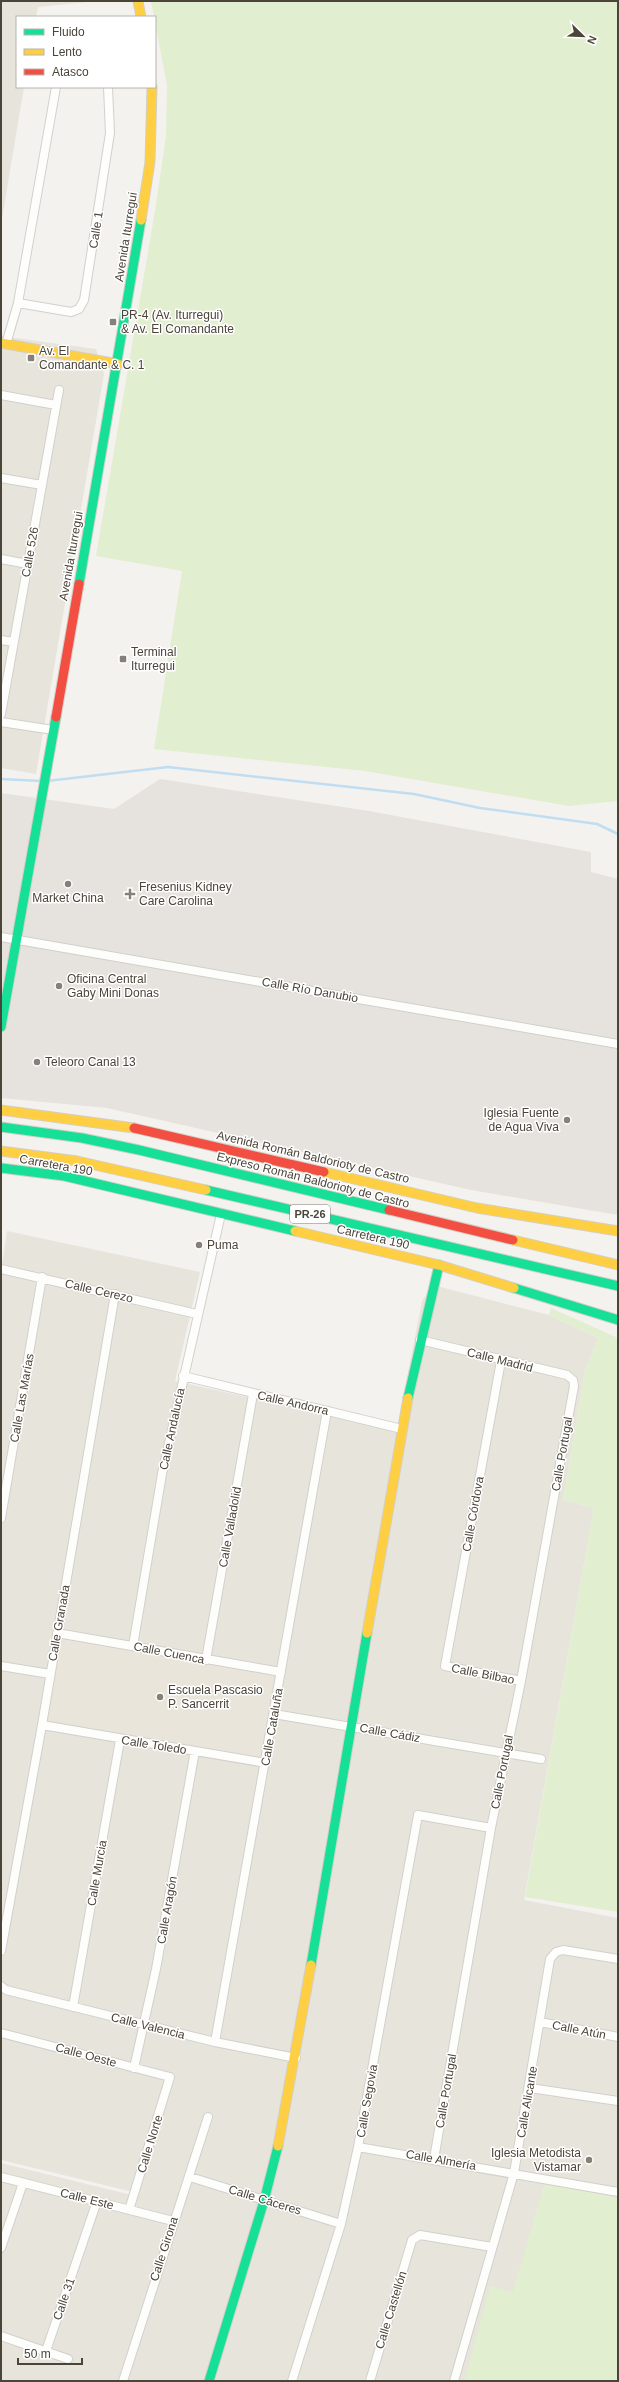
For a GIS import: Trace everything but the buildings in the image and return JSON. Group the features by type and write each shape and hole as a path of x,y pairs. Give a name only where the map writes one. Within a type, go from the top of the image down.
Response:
{"main road":[{"path":"138,1 141,16"},
{"name":"Avenida Iturregui","path":"1,1028 118,364 150,162 152,88"},
{"path":"4,344 118,364"},
{"name":"Avenida Román Baldorioty de Castro","path":"1,1110 108,1123 155,1132 476,1208 618,1231"},
{"name":"Expreso Román Baldorioty de Castro","path":"1,1127 82,1138 139,1150 618,1265"},
{"name":"PR-26","path":"1,1151 77,1161 135,1173 618,1286"},
{"name":"Carretera 190","path":"1,1168 64,1176 438,1265 618,1320"},
{"path":"209,2381 264,2200 283,2127 353,1727 402,1429 420,1340 438,1265"}],"street":[{"path":"4,344 18,304 56,88"},
{"name":"Calle 1","path":"18,304 71,312 79,309 84,300 110,133 108,88"},
{"name":"Calle 526","path":"1,714 59,390"},
{"path":"1,395 56,405"},
{"path":"1,478 42,485"},
{"path":"1,559 28,564"},
{"path":"1,640 14,642"},
{"path":"1,722 53,730"},
{"name":"Calle Río Danubio","path":"1,937 618,1044"},
{"name":"Calle Andalucía","path":"133,1646 162,1474 183,1376 221,1214"},
{"name":"Calle Cerezo","path":"1,1269 42,1277 198,1314"},
{"name":"Calle Las Marías","path":"1,1518 42,1277"},
{"name":"Calle Granada","path":"1,1951 5,1903 42,1725 116,1294"},
{"name":"Calle Madrid","path":"420,1340 501,1361 567,1375 573,1380 574,1386"},
{"name":"Calle Córdova","path":"445,1666 501,1361"},
{"name":"Calle Andorra","path":"183,1376 402,1429"},
{"name":"Calle Portugal","path":"434,2159 491,1828 505,1753 521,1681 574,1386"},
{"name":"Calle Valladolid","path":"206,1660 253,1394"},
{"name":"Calle Cataluña","path":"215,2042 266,1764 327,1411"},
{"name":"Calle Cuenca","path":"58,1633 281,1672"},
{"path":"1,1666 50,1674"},
{"name":"Calle Bilbao","path":"445,1666 521,1681"},
{"name":"Calle Cádiz","path":"274,1714 541,1759"},
{"name":"Calle Toledo","path":"42,1725 120,1740 266,1764"},
{"name":"Calle Murcia","path":"73,2007 120,1740"},
{"name":"Calle Aragón","path":"134,2068 145,2026 194,1751"},
{"name":"Calle Segovia","path":"292,2381 341,2224 358,2147 418,1815 491,1828"},
{"name":"Calle Alicante","path":"454,2381 514,2173 530,2088 550,1959 556,1952 563,1950 618,1959"},
{"name":"Calle Valencia","path":"1,1986 6,1990 145,2026 296,2058"},
{"name":"Calle Atún","path":"540,2022 618,2037"},
{"name":"Calle Oeste","path":"1,2033 170,2077"},
{"name":"Calle Norte","path":"130,2210 170,2077"},
{"path":"530,2088 618,2101"},
{"name":"Calle Girona","path":"123,2381 173,2221 190,2177 208,2117"},
{"name":"Calle Almería","path":"358,2147 618,2192"},
{"name":"Calle Este","path":"1,2177 173,2221"},
{"name":"Calle Cáceres","path":"190,2177 341,2224"},
{"path":"1,2248 23,2183"},
{"name":"Calle 31","path":"46,2351 96,2201"},
{"name":"Calle Castellón","path":"370,2381 414,2239 420,2235 492,2247"},
{"path":"1,2336 68,2359"}],"shaded area":[{"path":"1,1 98,1 38,7 36,16 16,16 16,88 24,88 1,225"},
{"path":"1,336 96,349 104,374 36,774 1,768"},
{"path":"160,779 369,811 591,852 591,872 618,879 618,1215 471,1190 107,1108 1,1098 1,793 114,809"},
{"path":"7,1231 200,1272 175,1381 397,1430 422,1301 433,1285 549,1315 598,1338 585,1370 563,1500 594,1508 524,1900 618,1918 618,2381 1,2381 1,2163 136,2196 173,2075 1,2030 1,1272"},
{"name":"Escuela Pascasio P. Sancerrit","path":"61,1638 273,1675 260,1759 46,1719"},
{"path":"1,2035 163,2079 166,2084 133,2192 1,2160"}],"green space":[{"path":"151,1 618,1 618,801 569,806 365,771 154,749 182,571 96,556 155,211 166,136 167,85 156,27 156,16 154,16"},
{"path":"551,1308 618,1338 618,1912 525,1897 594,1508 563,1500 585,1370 598,1338 549,1315"},
{"path":"544,2184 618,2196 618,2381 472,2381 465,2379 490,2286 513,2292"}],"waterway":[{"path":"47,781 168,767 414,794 480,808 597,824 618,834"},
{"path":"1,779 42,781"}],"traffic: fast":[{"path":"79,584 141,220"},
{"path":"1,1027 56,717"},
{"path":"1,1127 82,1138 139,1150 389,1210"},
{"path":"1,1168 64,1176 295,1231"},
{"path":"206,1190 618,1286"},
{"path":"408,1398 439,1265"},
{"path":"514,1288 618,1320"},
{"path":"311,1965 367,1633"},
{"path":"209,2381 264,2201 278,2146"}],"traffic: slow":[{"path":"138,1 141,16"},
{"path":"141,220 150,162 152,88"},
{"path":"1,343 118,364"},
{"path":"1,1110 134,1128"},
{"path":"1,1151 77,1161 206,1190"},
{"path":"324,1172 477,1208 618,1231"},
{"path":"295,1231 439,1265 514,1288"},
{"path":"513,1240 618,1265"},
{"path":"367,1633 408,1398"},
{"path":"278,2146 311,1965"}],"traffic: jam":[{"path":"56,717 79,584"},
{"path":"134,1128 324,1172"},
{"path":"389,1210 513,1240"}],"place":[{"name":"PR-4 (Av. Iturregui) & Av. El Comandante","path":"113,322"},
{"name":"Av. El Comandante & C. 1","path":"31,358"},
{"name":"Terminal Iturregui","path":"123,659"},
{"name":"Market China","path":"68,884"},
{"name":"Fresenius Kidney Care Carolina","path":"130,894"},
{"name":"Oficina Central Gaby Mini Donas","path":"59,986"},
{"name":"Teleoro Canal 13","path":"37,1062"},
{"name":"Iglesia Fuente de Agua Viva","path":"567,1120"},
{"name":"Puma","path":"199,1245"},
{"name":"Escuela Pascasio P. Sancerrit","path":"160,1697"},
{"name":"Iglesia Metodista Vistamar","path":"589,2160"}]}
